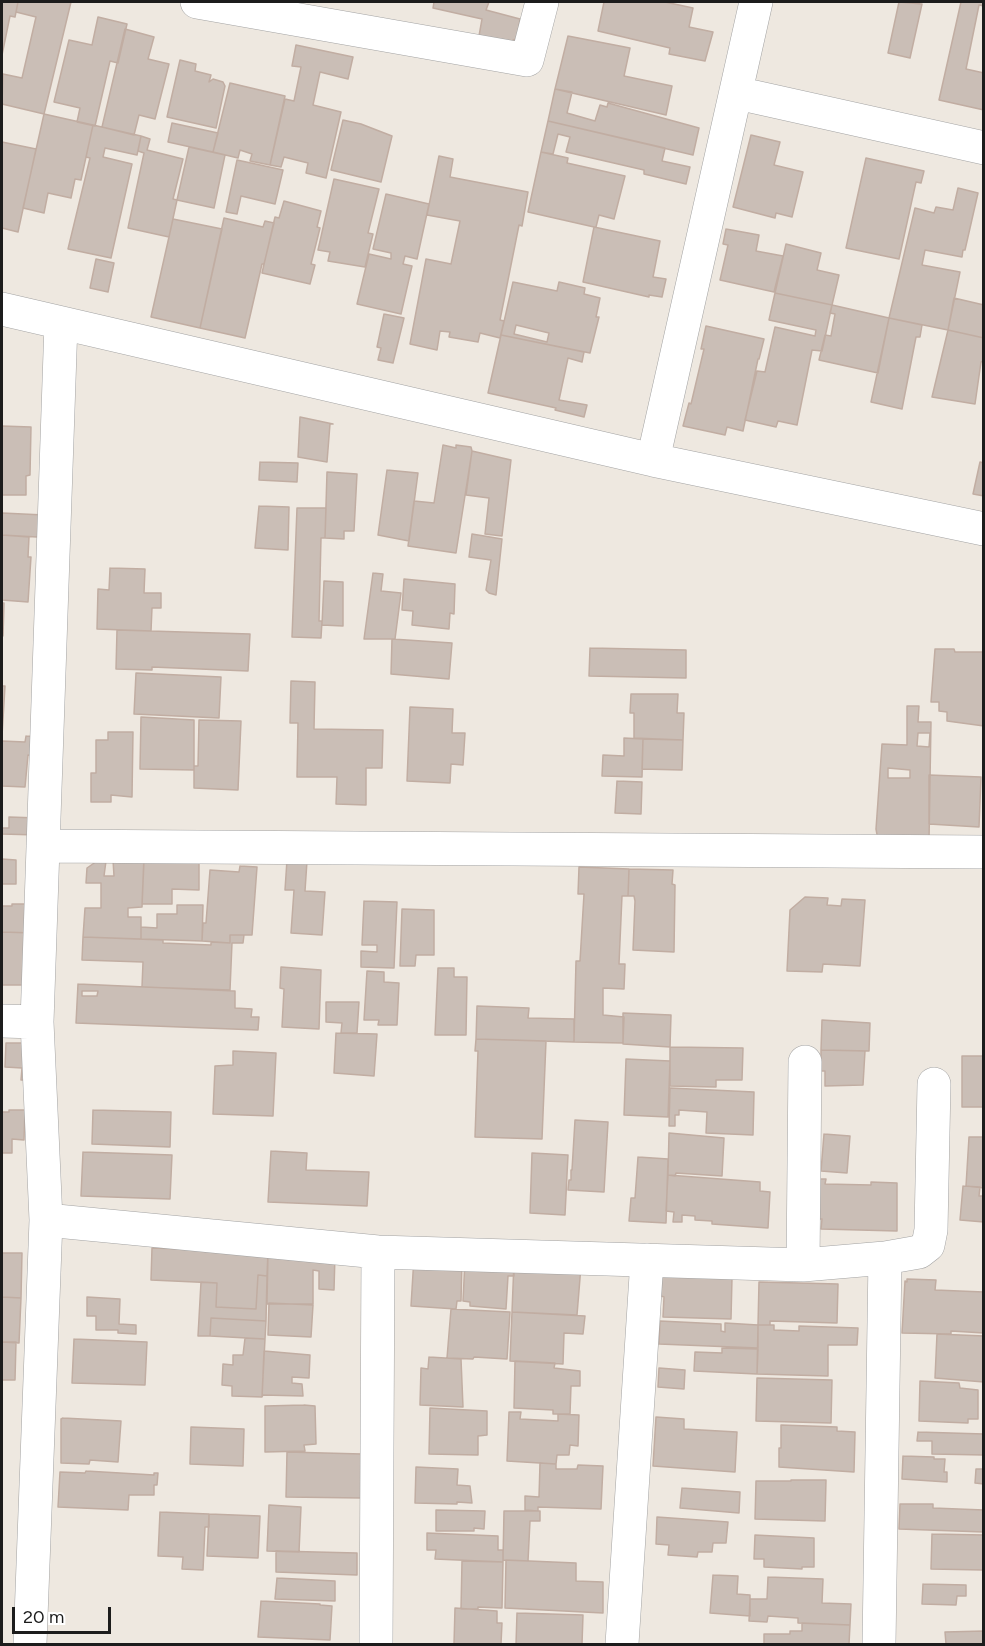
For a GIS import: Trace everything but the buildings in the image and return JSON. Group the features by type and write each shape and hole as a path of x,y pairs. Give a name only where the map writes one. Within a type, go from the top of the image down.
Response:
{"street":[{"path":"197,2 527,60 542,2"},
{"path":"653,460 756,2"},
{"path":"737,93 984,148"},
{"path":"2,309 653,460 984,529"},
{"path":"30,1644 46,1221 37,1022 61,322"},
{"path":"43,846 984,852"},
{"path":"2,1021 37,1022"},
{"path":"802,1265 805,1062"},
{"path":"46,1221 378,1252 802,1265 885,1258 919,1252 928,1245 931,1230 934,1084"},
{"path":"375,1644 378,1252"},
{"path":"879,1644 885,1258"},
{"path":"622,1644 647,1260"}]}
